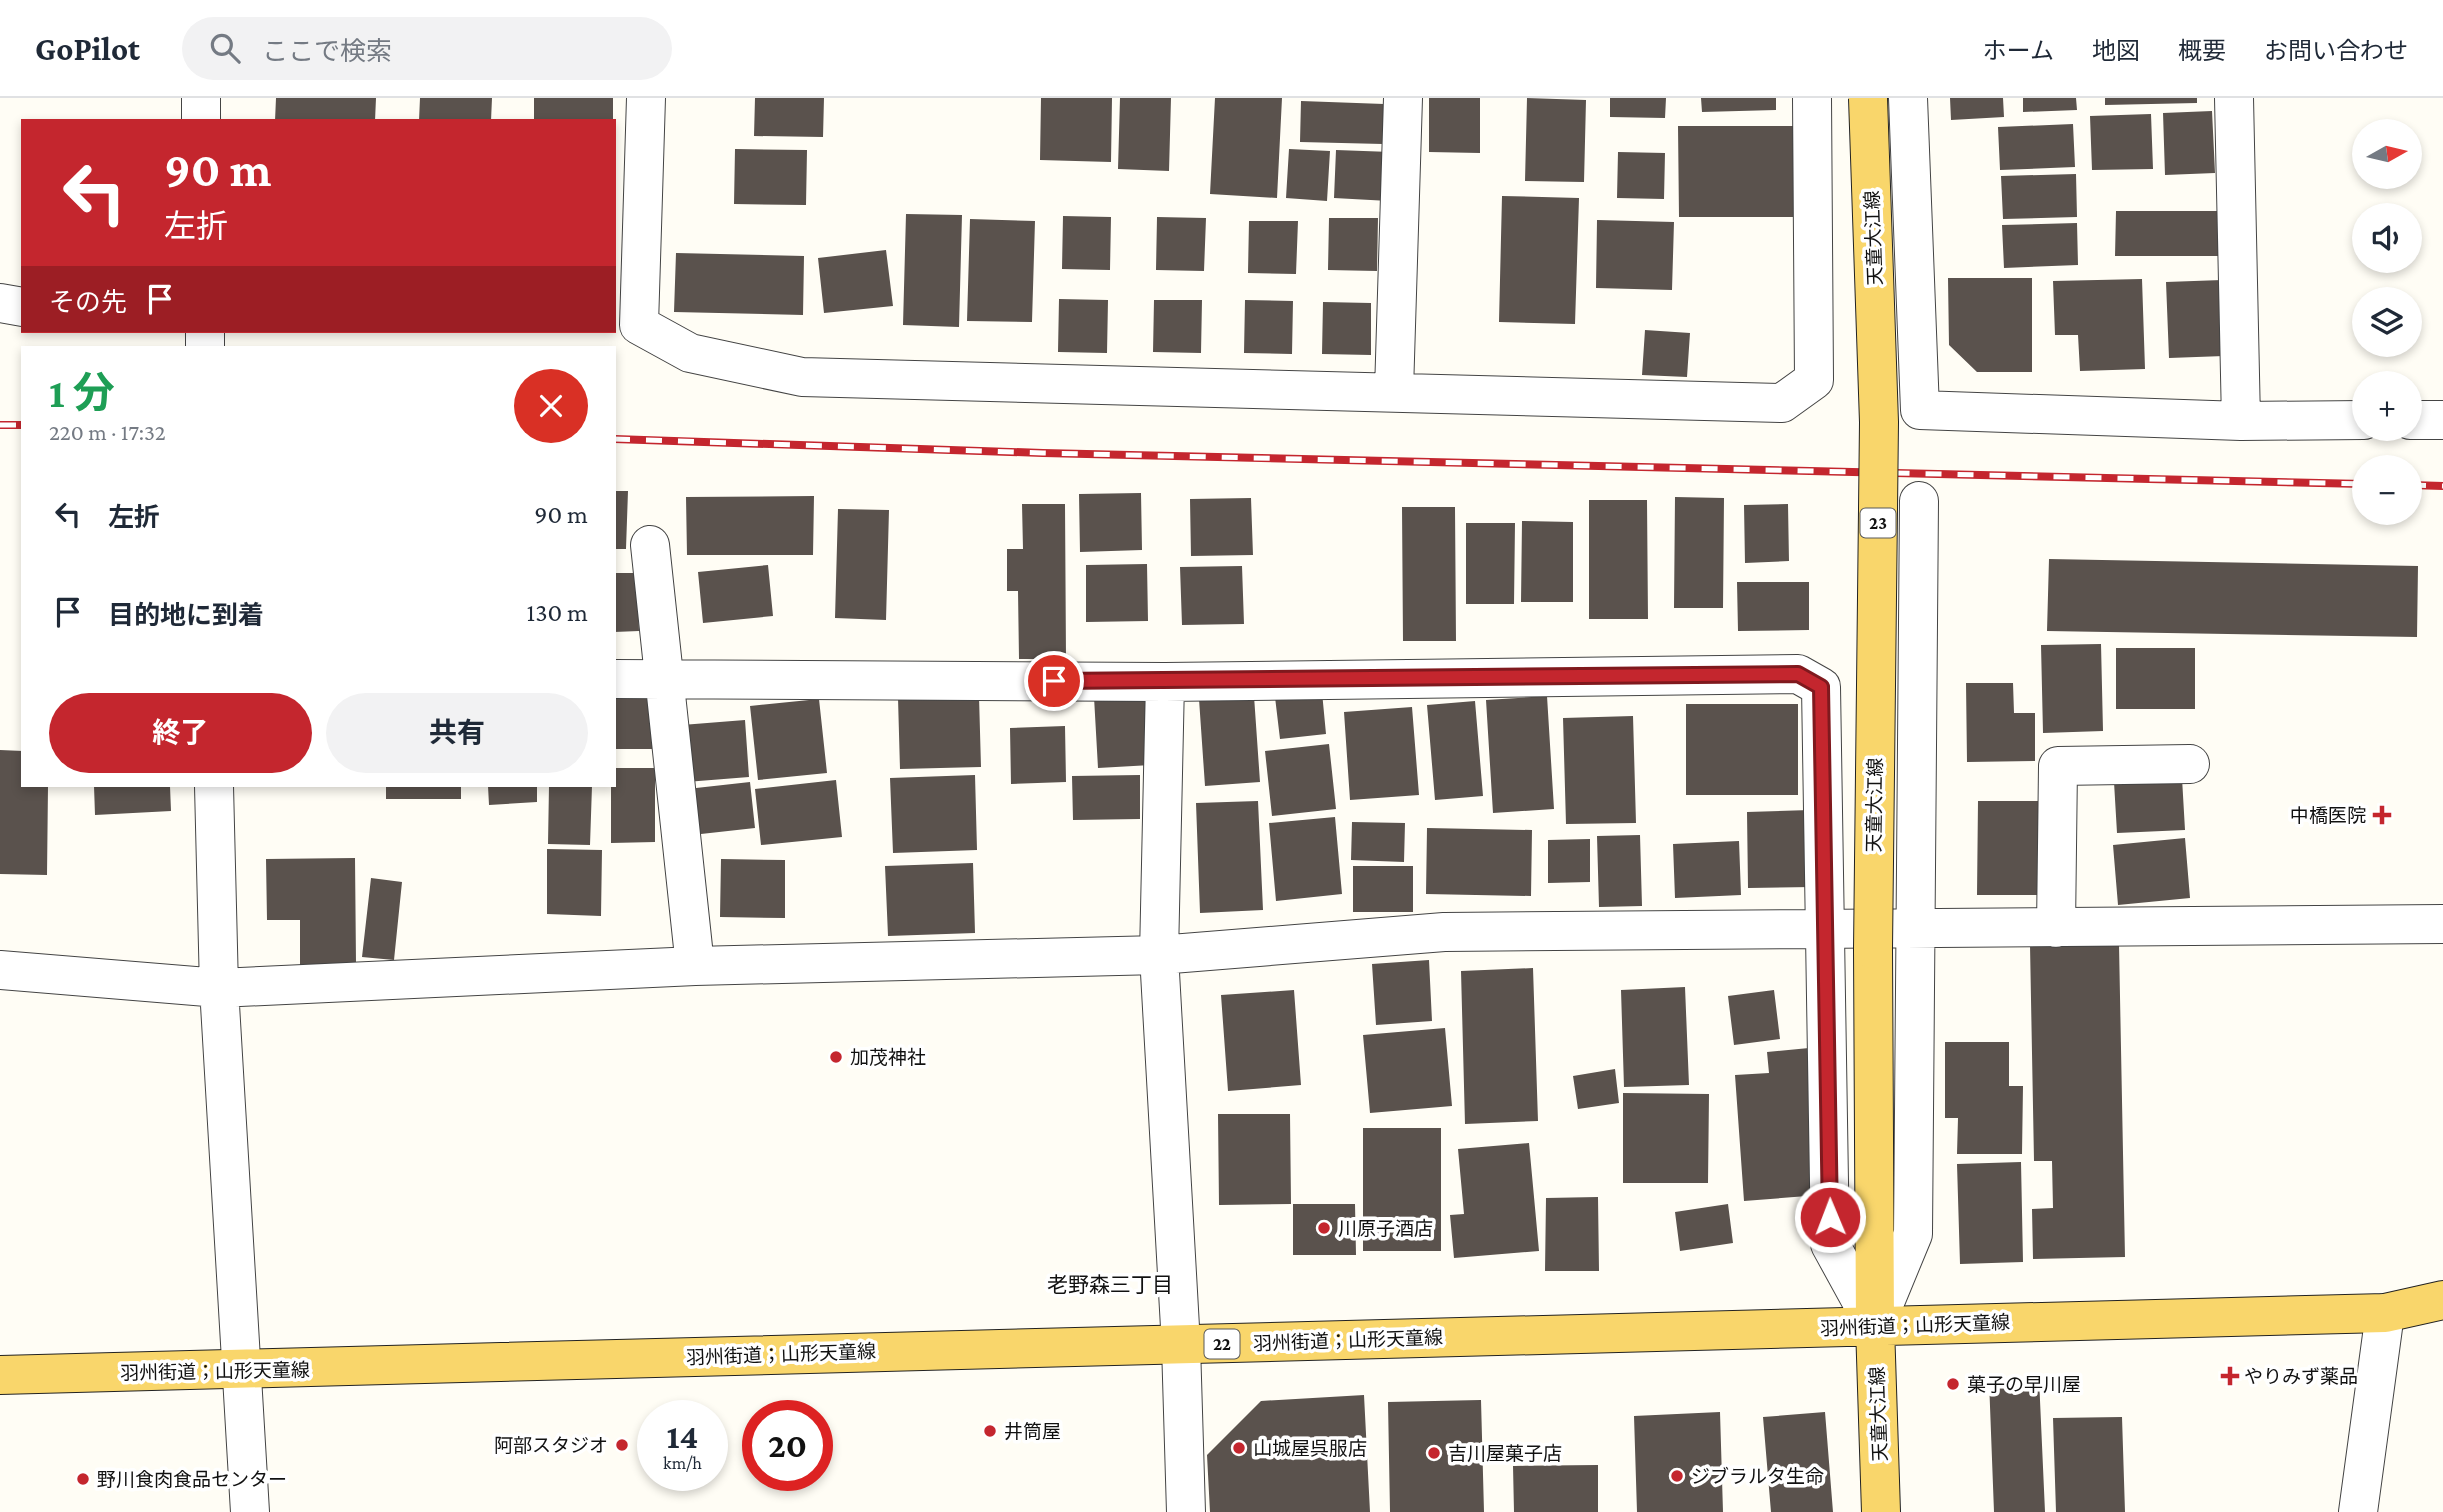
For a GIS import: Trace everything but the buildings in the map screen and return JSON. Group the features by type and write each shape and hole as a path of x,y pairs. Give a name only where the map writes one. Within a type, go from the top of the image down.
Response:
{"main road":[{"name":"天童大江線","path":"1868,98 1879,422 1873,949 1875,1326 1881,1512"},
{"name":"羽州街道；山形天童線","path":"0,1375 2385,1313 2443,1300"}],"street":[{"path":"201,98 201,119"},
{"path":"646,98 627,325 690,353 802,377 1782,403 1814,380 1812,98"},
{"path":"1394,391 1403,98"},
{"path":"1908,98 1920,411 2241,421 2352,420"},
{"path":"2234,98 2241,421"},
{"path":"0,303 21,307"},
{"path":"2422,420 2443,420"},
{"path":"1875,1326 1913,1234 1913,929 1919,502"},
{"path":"650,545 695,966"},
{"path":"616,679 1165,682 1798,674 1821,687 1830,1244 1875,1326"},
{"path":"1165,682 1159,955 1181,1345 1186,1512"},
{"path":"2056,928 2058,766 2190,764"},
{"path":"214,787 219,988 250,1512"},
{"path":"0,970 219,988 695,966 1159,955 1444,932 2443,924"},
{"path":"2358,1512 2385,1313"}],"railway":[{"path":"0,425 21,425"},
{"path":"616,439 1043,453 2352,484"},
{"path":"2422,485 2443,486"}],"place":[{"name":"中橋医院","path":"2382,815"},
{"name":"加茂神社","path":"836,1057"},
{"name":"川原子酒店","path":"1324,1228"},
{"name":"やりみず薬品","path":"2230,1376"},
{"name":"菓子の早川屋","path":"1953,1384"},
{"name":"井筒屋","path":"990,1431"},
{"name":"阿部スタジオ","path":"622,1445"},
{"name":"山城屋呉服店","path":"1239,1448"},
{"name":"吉川屋菓子店","path":"1434,1453"},
{"name":"ジブラルタ生命","path":"1677,1476"},
{"name":"野川食肉食品センター","path":"83,1479"}],"district":[{"name":"老野森三丁目","path":"1110,1285"}],"route":[{"path":"1054,681 1798,674 1821,687 1823,930 1830,1217"}]}
